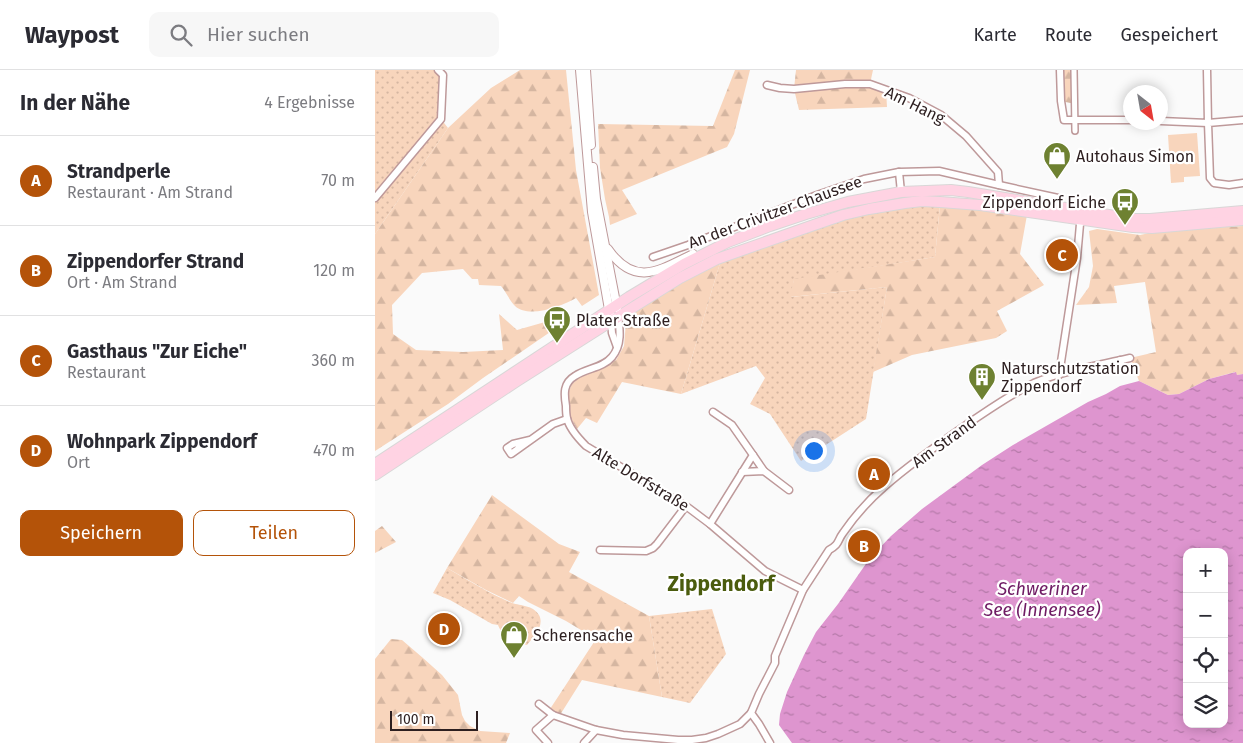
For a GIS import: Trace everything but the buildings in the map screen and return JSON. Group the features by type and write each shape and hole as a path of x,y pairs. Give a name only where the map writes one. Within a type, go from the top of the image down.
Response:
{"main road":[{"name":"An der Crivitzer Chaussee","path":"375,464 655,280 704,253 770,226 829,206 875,196 933,190 968,192 1079,214 1133,227 1152,228 1243,220"},
{"name":"An der Crivitzer Chaussee","path":"375,474 680,278 717,259 843,215 905,203 941,202 1133,219 1243,211"}],"street":[{"path":"375,198 441,119 443,75 438,70"},
{"path":"580,70 592,212 615,319"},
{"path":"586,70 593,173 605,245 612,308"},
{"path":"1060,70 1064,120 1123,120"},
{"path":"1075,70 1079,120 1075,131"},
{"path":"1207,70 1210,178 1214,184 1229,185 1243,183"},
{"name":"Am Hang","path":"767,85 780,88 794,88 870,84 909,98 941,115 966,136 998,172 999,185"},
{"path":"1168,121 1208,123 1243,120"},
{"name":"An der Crivitzer Chaussee","path":"653,257 864,179 899,172 939,171 999,185"},
{"path":"899,172 901,192"},
{"path":"999,185 1058,198"},
{"path":"1059,375 1077,258 1079,214"},
{"path":"605,245 618,262 636,272 649,272 657,271 735,236 770,226"},
{"name":"Alte Dorfstraße","path":"615,319 612,333 617,348 612,357 606,362 577,374 567,383 565,388 567,419 575,433 586,446 686,506 768,573 803,590"},
{"name":"Am Strand","path":"751,713 775,663 775,656 803,590 829,550 838,543 841,534 889,482 988,410 1034,383 1130,358"},
{"path":"1120,360 1123,370"},
{"path":"713,412 732,425 764,471 789,490"},
{"path":"530,440 553,424 567,419"},
{"path":"710,524 753,455"},
{"path":"742,472 764,471"},
{"path":"600,550 650,550 657,544 686,506"},
{"path":"539,704 553,715 595,730 663,741 706,740 740,724 751,713 770,743"},
{"path":"548,743 536,730 553,715"},
{"path":"584,743 595,730"}],"green space":[{"path":"375,70 443,70 441,119 448,128 375,234"},
{"path":"520,70 566,70 576,170 599,295 582,306 576,298 545,310 528,311 521,310 515,306 501,286 479,285 478,279 472,279 463,269 422,273 392,305 393,334 416,350 463,352 503,350 499,314 517,330 552,320 556,328 448,404 375,451 375,234 448,128 491,88"},
{"path":"735,70 750,70 734,134 727,147 622,190 637,214 610,225 600,168 598,124 713,126"},
{"path":"796,70 873,70 870,84 886,90 887,107 799,110 794,89"},
{"path":"1060,70 1074,70 1075,104 1061,101"},
{"path":"1197,133 1200,176 1184,177 1184,182 1171,183 1168,135"},
{"path":"940,205 935,257 794,280 791,297 887,287 866,419 801,461 770,414 750,404 765,378 756,366 681,394 720,263 845,219 905,207"},
{"path":"940,205 1027,215 1020,254 1044,285 997,311 1007,331 996,338 912,355 873,372 887,287 790,297 794,279 935,257"},
{"path":"1243,226 1243,374 1237,375 1235,372 1209,379 1179,394 1168,395 1139,381 1130,358 1156,352 1145,282 1114,286 1117,303 1076,305 1089,287 1093,266 1089,231 1097,229 1140,235 1159,231"},
{"path":"720,263 681,394 622,382 597,423 586,418 577,429 568,413 567,400 572,384 579,378 616,360 624,346 626,322 634,311"},
{"path":"492,495 559,544 580,552 569,572 649,616 662,697 582,680 560,715 555,714 550,709 596,639 519,596 513,603 447,568"},
{"path":"382,526 396,542 375,553 375,531"},
{"path":"447,568 479,587 512,603 534,609 539,615 541,623 527,645 509,639 498,625 492,624 450,600 433,593"},
{"path":"712,609 726,654 690,703 662,697 649,616"},
{"path":"391,639 402,640 442,675 458,695 462,715 470,726 480,731 510,733 506,743 375,743 375,659"}],"water":[{"name":"Schweriner See (Innensee)","path":"1236,372 1237,375 1243,374 1243,743 792,743 779,725 780,714 787,692 804,655 816,632 870,558 891,536 922,509 982,465 1088,402 1120,386 1139,381 1168,395 1179,394 1209,379"}],"place":[{"name":"Autohaus Simon","path":"1057,180"},
{"name":"Zippendorf Eiche","path":"1125,226"},
{"name":"Gasthaus \"Zur Eiche\"","path":"1062,255"},
{"name":"Plater Straße","path":"557,344"},
{"name":"Naturschutzstation Zippendorf","path":"982,401"},
{"name":"Strandperle","path":"874,474"},
{"name":"Zippendorfer Strand","path":"864,546"},
{"name":"Wohnpark Zippendorf","path":"444,629"},
{"name":"Scherensache","path":"514,659"}],"district":[{"name":"Zippendorf","path":"721,584"}]}
